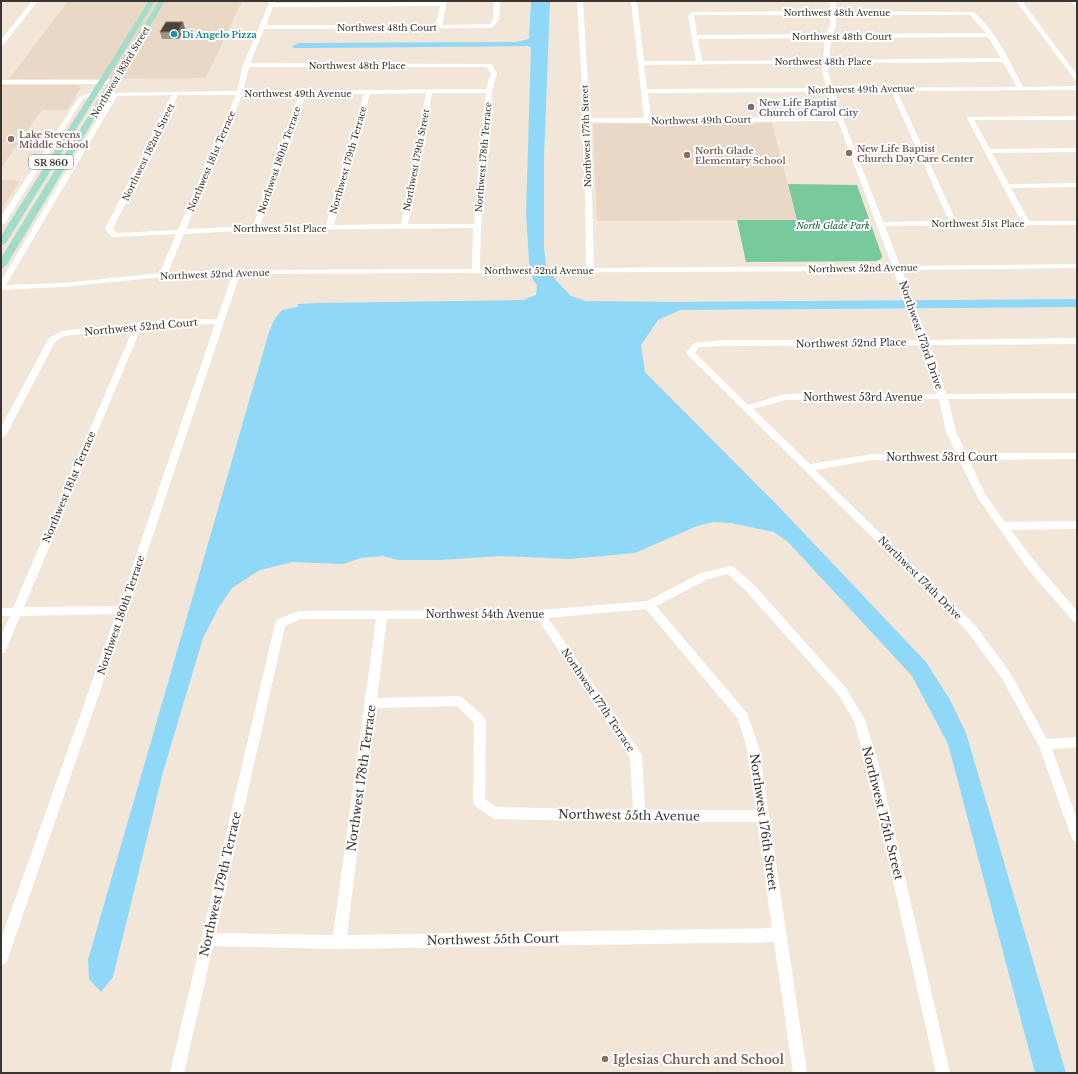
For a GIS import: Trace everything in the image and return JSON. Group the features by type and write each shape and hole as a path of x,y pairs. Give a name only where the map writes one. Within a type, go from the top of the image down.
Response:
{"main road":[{"name":"Northwest 183rd Street","path":"1,243 152,1"},
{"name":"Northwest 183rd Street","path":"1,266 44,195 111,94 113,82 162,1"},
{"path":"147,9 148,13 154,15"},
{"path":"141,18 146,28"},
{"path":"38,184 43,188 44,195"}],"street":[{"path":"1,44 35,1"},
{"name":"Northwest 177th Street","path":"580,1 587,120 590,270"},
{"path":"634,1 648,121"},
{"name":"Northwest 173rd Drive","path":"833,1 833,26 828,36 825,72 840,119 925,342 943,397 944,411 951,432 981,496 1031,565 1077,618"},
{"path":"1020,1 1077,79"},
{"path":"1073,1 1077,6"},
{"path":"272,3 444,2 439,26"},
{"name":"Northwest 181st Terrace","path":"163,275 239,94 246,65 272,3"},
{"name":"Northwest 48th Court","path":"262,27 492,26 496,20 497,4"},
{"name":"Northwest 48th Avenue","path":"694,37 691,16 694,13 971,12 976,15 989,35 1020,88"},
{"name":"Northwest 48th Court","path":"694,37 989,35"},
{"path":"694,37 699,62"},
{"name":"Northwest 48th Place","path":"641,63 1005,60"},
{"name":"Northwest 48th Place","path":"246,65 468,65"},
{"name":"Northwest 178th Terrace","path":"468,65 489,65 494,73 490,91 477,226 476,271"},
{"path":"1,82 113,82"},
{"name":"Northwest 49th Avenue","path":"645,91 1077,88"},
{"path":"893,89 953,223"},
{"name":"Northwest 49th Avenue","path":"111,94 429,93 490,91"},
{"name":"Northwest 180th Terrace","path":"256,228 303,93"},
{"name":"Northwest 179th Terrace","path":"329,228 367,93"},
{"name":"Northwest 179th Street","path":"404,227 429,93"},
{"path":"1,223 81,98 94,94"},
{"path":"1,288 111,94"},
{"name":"Northwest 182nd Street","path":"120,209 176,94"},
{"path":"1026,224 986,151 970,118 1077,118"},
{"name":"Northwest 49th Court","path":"587,120 648,121 840,119"},
{"path":"986,151 1077,150"},
{"path":"27,182 38,184"},
{"path":"1006,186 1077,185"},
{"name":"Northwest 51st Place","path":"120,209 109,229 115,235 182,230 256,228 477,226"},
{"name":"Northwest 51st Place","path":"880,224 1077,223"},
{"name":"Northwest 52nd Avenue","path":"1,288 63,285 163,275 237,272 1077,266"},
{"name":"Northwest 180th Terrace","path":"1,958 123,610 237,272"},
{"path":"1,293 14,288"},
{"name":"Northwest 52nd Court","path":"1,435 52,340 62,334 177,322 221,321"},
{"name":"Northwest 181st Terrace","path":"1,649 138,326"},
{"name":"Northwest 52nd Place","path":"700,364 690,353 697,345 724,343 771,344 1077,341"},
{"name":"Northwest 174th Drive","path":"700,364 747,408 971,628 1005,674 1044,744 1077,836"},
{"name":"Northwest 53rd Avenue","path":"747,408 785,397 1077,396"},
{"name":"Northwest 53rd Court","path":"808,468 872,457 1077,456"},
{"path":"1003,526 1077,525"},
{"name":"Northwest 54th Avenue","path":"263,695 280,623 299,616 382,614 540,614 649,605 705,576 730,570 750,588"},
{"name":"Northwest 175th Street","path":"750,588 842,691 859,720 874,770 943,1073"},
{"path":"1064,602 1077,602"},
{"name":"Northwest 176th Street","path":"649,605 743,717 754,748 779,935 800,1073"},
{"path":"1,612 123,610"},
{"name":"Northwest 178th Terrace","path":"339,942 382,614"},
{"name":"Northwest 177th Terrace","path":"540,614 636,756 639,816"},
{"name":"Northwest 179th Terrace","path":"177,1073 263,695"},
{"name":"Northwest 55th Avenue","path":"371,703 459,701 480,721 479,802 494,813 639,816 764,816"},
{"path":"1044,744 1077,742"},
{"name":"Northwest 55th Court","path":"207,939 339,942 779,935"}],"shaded area":[{"path":"68,1 242,1 206,78 9,79"},
{"name":"Lake Stevens Middle School","path":"1,85 77,85 81,87 67,110 42,110 1,168"},
{"name":"North Glade Elementary School","path":"772,123 797,220 597,221 594,124"},
{"path":"1,180 20,181 1,210"}],"green space":[{"name":"North Glade Park","path":"788,184 857,185 882,256 881,259 876,261 746,262 737,220 797,220"}],"water":[{"path":"531,1 550,1 544,157 544,247 546,266 554,278 571,296 586,301 675,302 1077,299 1077,307 680,310 658,320 641,345 645,372 781,509 926,662 950,700 966,733 1066,1073 1035,1073 948,744 912,676 788,542 774,532 731,523 713,522 697,526 635,553 570,559 501,556 440,560 398,560 383,556 361,558 343,564 293,562 260,570 232,588 219,607 203,638 163,772 113,977 101,992 89,979 88,960 269,332 275,318 282,310 298,307 298,304 523,300 536,295 537,285 533,280 529,261 526,213 531,47 294,48 292,46 299,43 516,42 529,39"}],"building":[{"path":"166,22 183,22 178,32 160,32"}],"place":[{"name":"Di Angelo Pizza","path":"174,34"},
{"name":"New Life Baptist Church of Carol City","path":"751,107"},
{"name":"Lake Stevens Middle School","path":"11,139"},
{"name":"New Life Baptist Church Day Care Center","path":"849,153"},
{"name":"North Glade Elementary School","path":"687,155"},
{"name":"Iglesias Church and School","path":"605,1059"}]}
